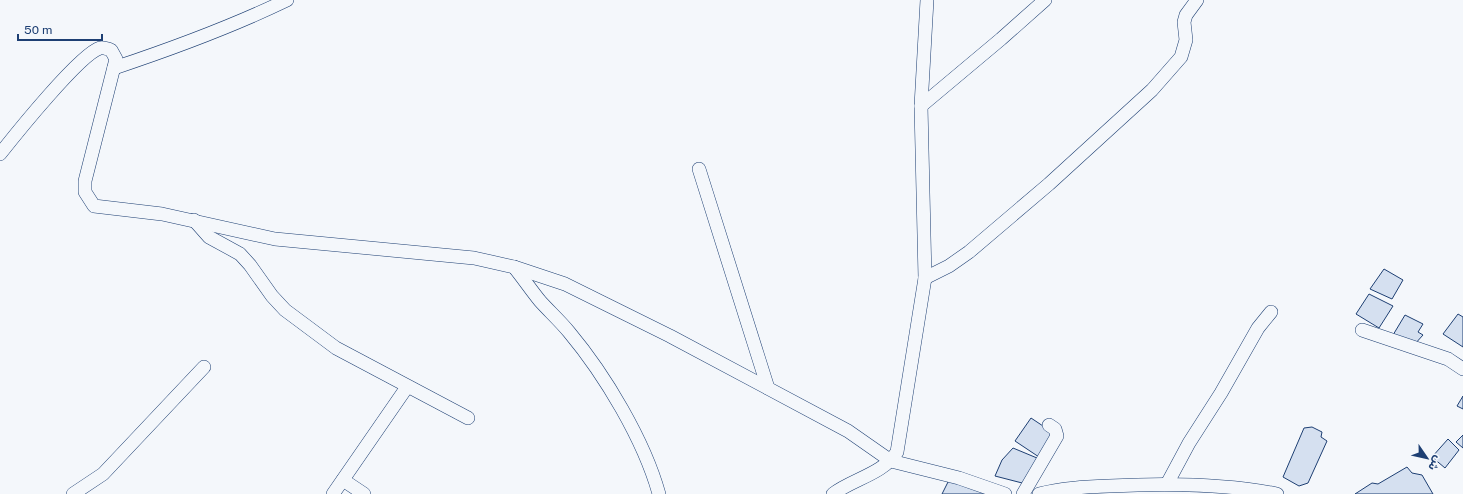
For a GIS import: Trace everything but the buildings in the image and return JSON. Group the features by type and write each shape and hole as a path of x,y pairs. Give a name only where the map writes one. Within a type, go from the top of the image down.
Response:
{"street":[{"path":"114,68 182,45 241,22 287,0"},
{"path":"833,494 854,481 881,468 891,460 897,452 925,278 921,106 927,0"},
{"path":"921,106 1001,39 1044,0"},
{"path":"925,278 949,266 969,252 1049,184 1152,90 1181,56 1186,40 1184,22 1186,16 1197,0"},
{"path":"0,154 46,99 93,52 105,48 111,50 116,59 85,180 85,192 88,200 94,206 162,214 275,239 474,258 514,267 564,284 670,336 848,431 891,460 959,478 1005,494"},
{"path":"699,169 768,388"},
{"path":"194,220 209,237 240,254 250,265 272,296 285,310 336,348 468,418"},
{"path":"514,267 539,300 570,332 623,412 644,451 659,494"},
{"path":"1167,484 1189,443 1221,393 1258,328 1271,312"},
{"path":"1362,330 1448,359 1463,369"},
{"path":"73,494 103,474 204,367"},
{"path":"333,494 407,387"},
{"path":"1023,494 1057,436 1056,429 1049,426"},
{"path":"342,480 364,494"},
{"path":"1039,494 1068,488 1125,489 1167,484 1224,486 1270,493"}]}
